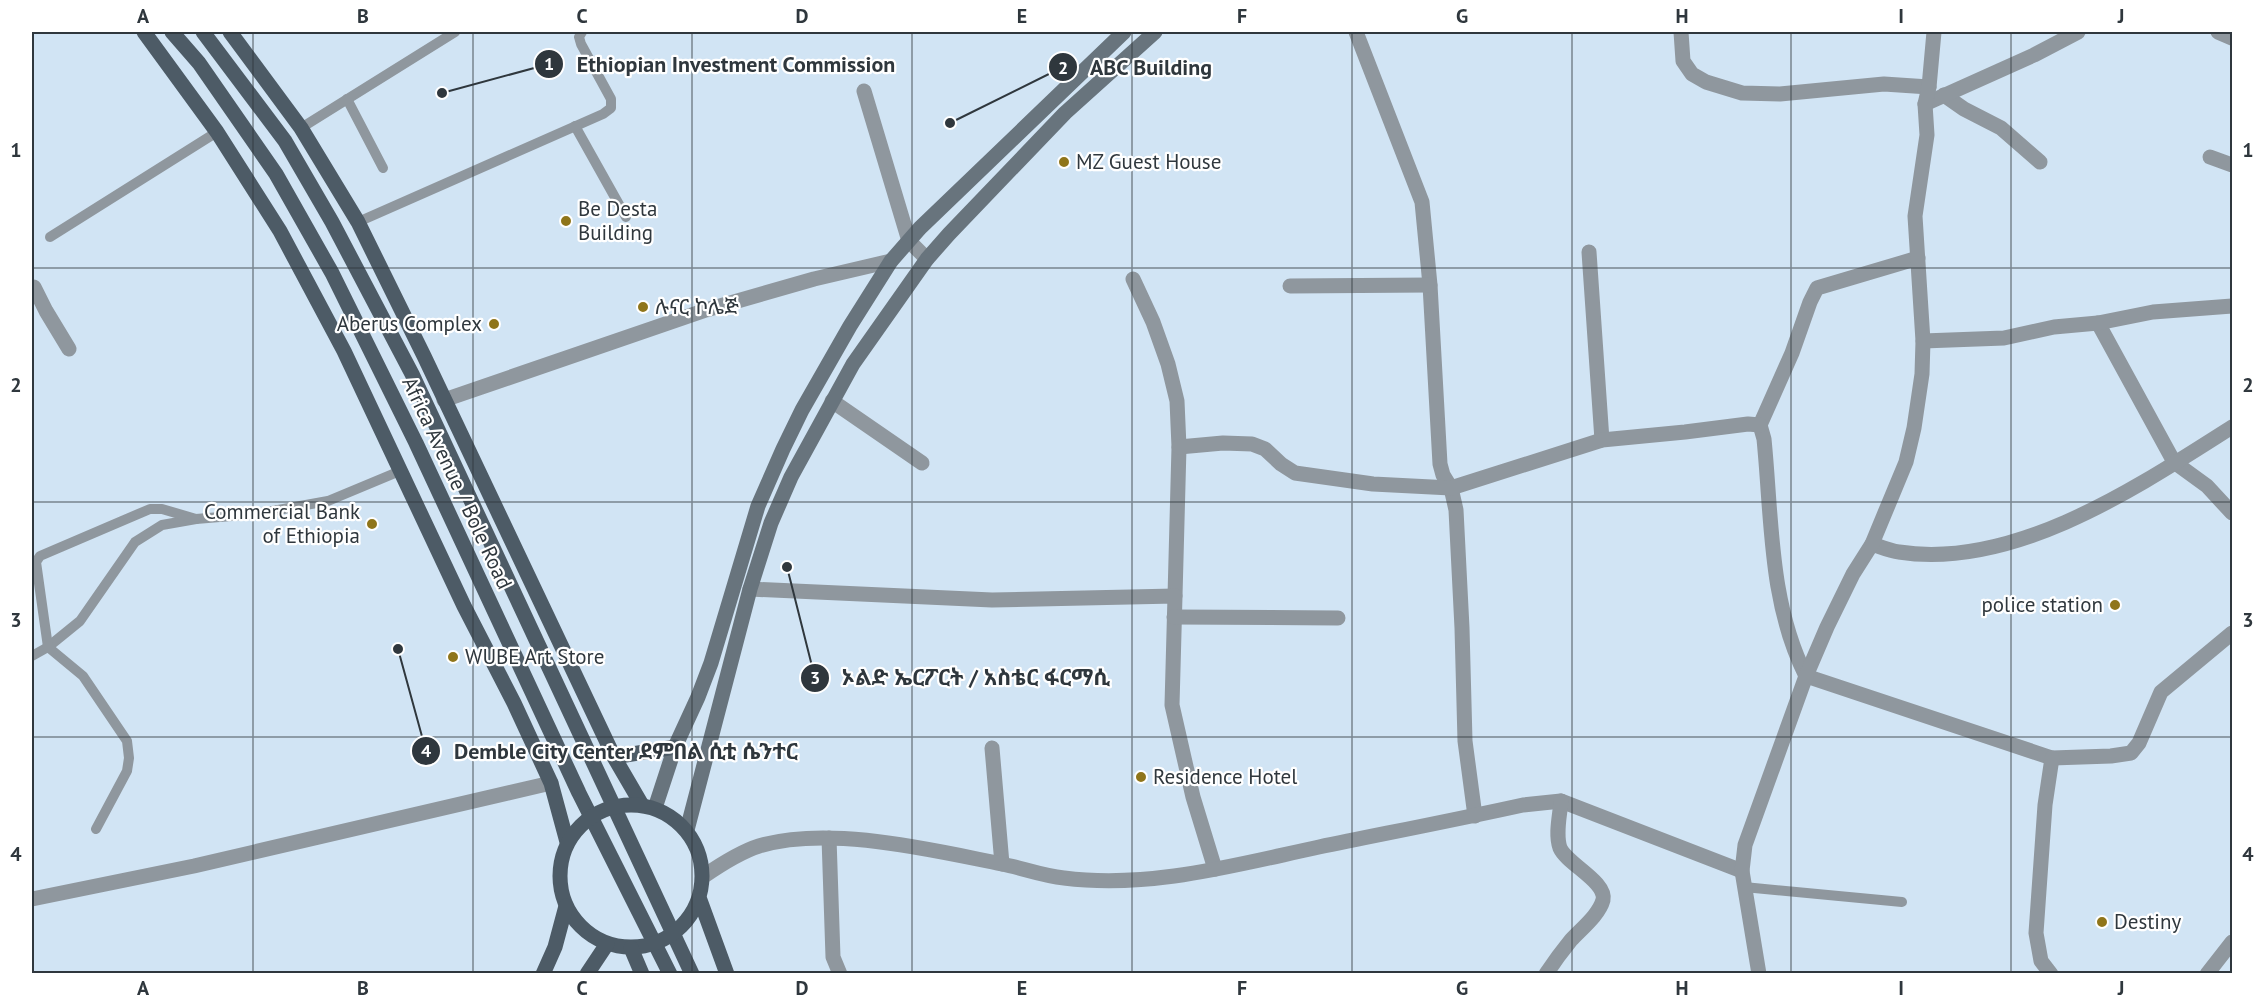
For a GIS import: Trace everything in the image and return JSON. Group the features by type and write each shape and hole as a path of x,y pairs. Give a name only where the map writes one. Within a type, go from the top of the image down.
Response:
{"main road":[{"path":"144,32 217,132 280,231 344,351 551,783 568,842"},
{"name":"Africa Avenue / Bole Road","path":"172,32 199,63 276,174 332,273 417,443 579,793 670,974"},
{"name":"Africa Avenue / Bole Road","path":"203,32 285,141 332,222 406,363 692,974"},
{"path":"230,32 300,128 358,222 614,757 644,806"},
{"path":"644,806 675,747 711,663 758,506 802,410 850,326 891,261 920,228 1124,32"},
{"path":"687,830 750,589 775,514 791,477 853,364 927,259 980,200 1065,112 1155,32"},
{"path":"698,697 720,708"},
{"path":"614,757 675,747"},
{"path":"644,806 673,817 687,830 704,876 700,900 692,916 679,930 662,941 633,948 607,944 590,935 576,922 566,906 559,880 568,842 589,819 612,809 644,806"},
{"path":"700,900 727,974"},
{"path":"543,974 555,947 566,906"},
{"path":"587,974 607,944"},
{"path":"633,948 642,974"}],"street":[{"path":"1356,32 1422,202 1430,285 1440,464 1443,475 1451,488 1456,510 1465,741 1475,816"},
{"path":"1681,32 1683,61 1692,74 1706,82 1742,93 1780,94 1884,84 1929,87"},
{"path":"1759,974 1742,871 1745,844 1806,676 1853,574 1872,544 1906,462 1914,428 1922,374 1923,341 1915,216 1927,135 1925,104 1929,87 1934,32"},
{"path":"1925,104 2034,55 2078,32"},
{"path":"2218,32 2232,38"},
{"path":"864,91 909,241 927,259"},
{"path":"1944,95 2001,129 2040,162"},
{"path":"2210,157 2232,165"},
{"path":"1588,252 1602,440"},
{"path":"1918,258 1817,288 1792,353 1760,425 1764,439 1777,590 1796,655 1806,676 2052,758 2111,756 2131,753 2139,743 2161,692 2232,633"},
{"path":"444,400 706,310 814,279 891,261"},
{"path":"1133,279 1153,322 1168,364 1177,401 1179,447 1172,705 1193,797 1215,870"},
{"path":"32,285 69,349"},
{"path":"1290,286 1430,285"},
{"path":"1923,341 2004,338 2054,327 2098,324 2153,312 2232,306"},
{"path":"2098,324 2174,462 2207,486 2232,513"},
{"path":"832,401 922,463"},
{"path":"1179,447 1223,443 1252,444 1265,449 1295,473 1373,484 1451,488 1602,440 1748,424 1760,425"},
{"path":"1872,544 1898,552 1929,554 1998,547 2062,525 2126,491 2232,428"},
{"path":"750,589 992,600 1175,596"},
{"path":"1174,617 1338,618"},
{"path":"992,748 1002,864"},
{"path":"2051,974 2041,961 2036,933 2045,805 2052,758"},
{"path":"32,899 194,866 551,783"},
{"path":"704,876 757,847 778,841 829,838 889,844 1002,864 1061,878 1107,882 1141,880 1215,870 1523,805 1561,801 1742,871"},
{"path":"1546,974 1595,914 1603,900 1598,885 1570,861 1560,848 1558,829 1561,801"},
{"path":"829,838 833,957 840,974"},
{"path":"2207,974 2232,942"}],"lane":[{"path":"300,128 455,32"},
{"path":"358,222 603,114 611,108 611,99 581,44 579,37 582,32"},
{"path":"347,99 383,168"},
{"path":"575,126 626,217"},
{"path":"50,237 217,132"},
{"path":"32,656 48,647 80,621 135,542 162,525 196,519 256,514 328,501 400,471"},
{"path":"96,829 127,771 129,758 126,741 83,676 48,647 36,562 40,556 150,509 162,508 196,519"},
{"path":"1744,887 1902,902"}],"place":[{"name":"Ethiopian Investment Commission","path":"442,93"},
{"name":"ABC Building","path":"950,123"},
{"name":"MZ Guest House","path":"1064,162"},
{"name":"Be Desta Building","path":"566,221"},
{"name":"ሉናር ኮሌጅ","path":"643,307"},
{"name":"Aberus Complex","path":"494,324"},
{"name":"Commercial Bank of Ethiopia","path":"372,524"},
{"name":"ኦልድ ኤርፖርት / አስቴር ፋርማሲ","path":"787,567"},
{"name":"police station","path":"2115,605"},
{"name":"Demble City Center ደምበል ሲቲ ሴንተር","path":"398,649"},
{"name":"WUBE Art Store","path":"453,657"},
{"name":"Residence Hotel","path":"1141,777"},
{"name":"Destiny","path":"2102,922"}]}
